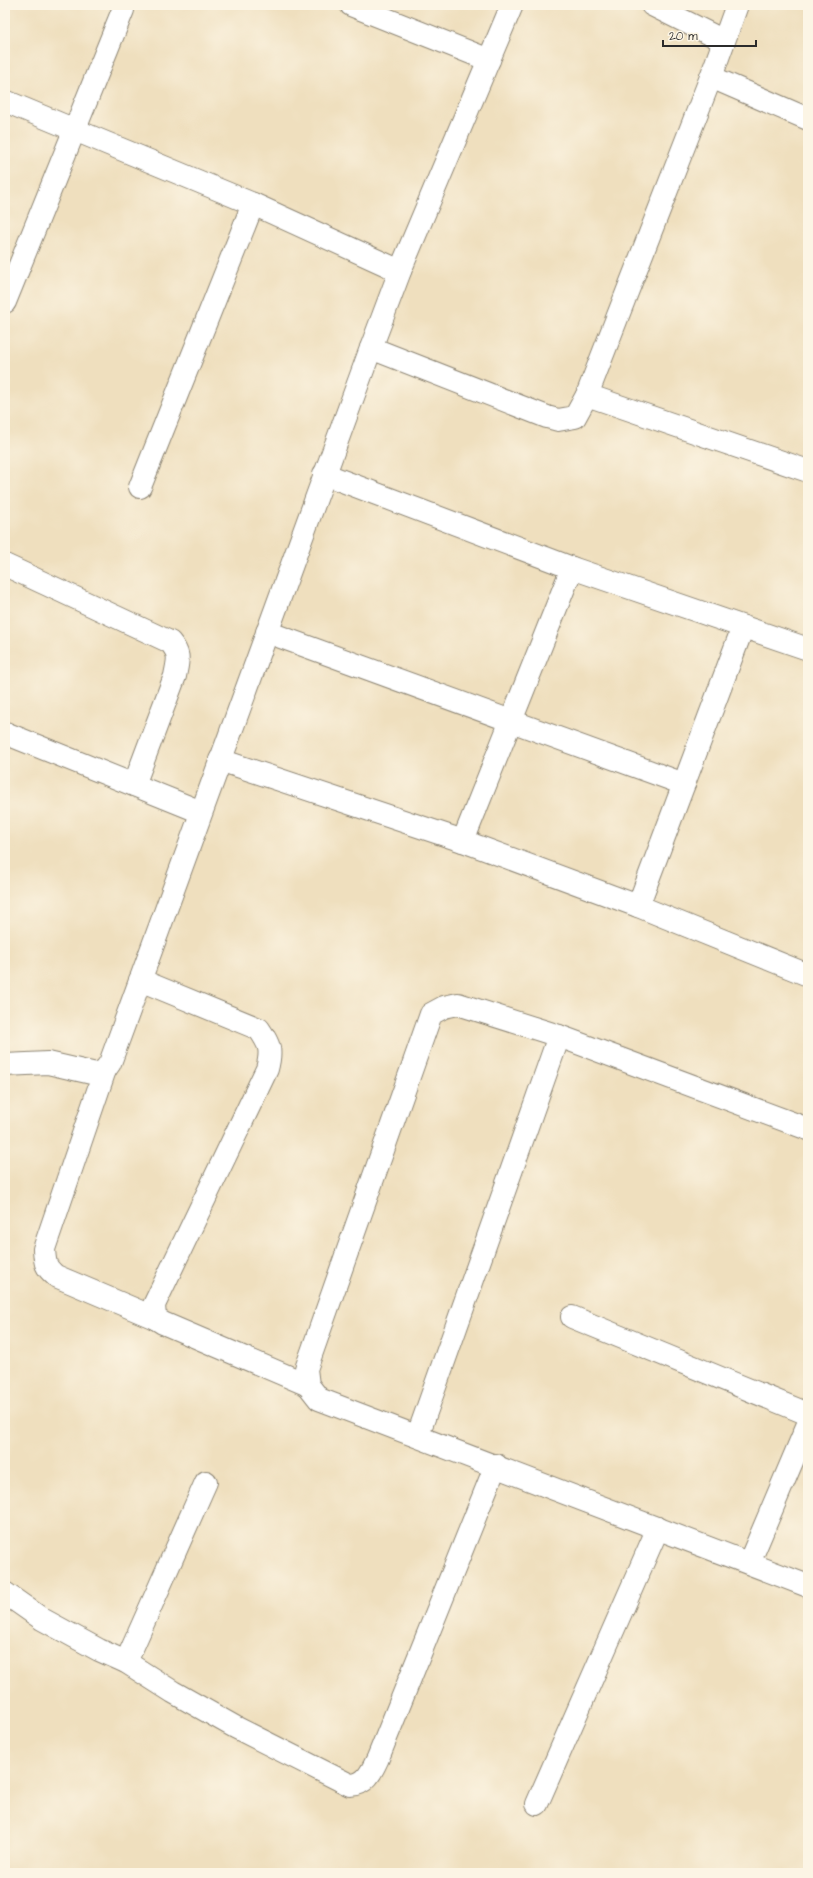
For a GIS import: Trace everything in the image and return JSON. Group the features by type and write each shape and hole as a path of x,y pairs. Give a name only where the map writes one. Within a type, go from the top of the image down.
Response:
{"street":[{"path":"351,5 488,60"},
{"path":"512,5 400,271 370,348 110,1063 105,1070 44,1249 45,1261 48,1269 56,1276 308,1385 319,1399 418,1435 808,1586"},
{"path":"652,5 724,41"},
{"path":"370,348 558,420 576,417 587,395 711,77 737,5"},
{"path":"5,302 76,130 123,10"},
{"path":"711,77 808,119"},
{"path":"5,101 253,204 400,271"},
{"path":"140,487 253,204"},
{"path":"587,395 808,472"},
{"path":"324,474 572,568 808,649"},
{"path":"5,565 170,642 177,650 179,659 176,676 134,785"},
{"path":"463,841 572,568"},
{"path":"638,906 743,627"},
{"path":"267,632 684,784"},
{"path":"5,733 200,812"},
{"path":"220,760 463,841 638,906 808,976"},
{"path":"140,980 259,1029 267,1040 271,1053 267,1069 154,1305 155,1318"},
{"path":"308,1385 306,1369 430,1014 444,1007 458,1004 559,1036 808,1129"},
{"path":"418,1435 559,1036"},
{"path":"5,1065 48,1064 96,1074 105,1070"},
{"path":"572,1317 808,1414"},
{"path":"749,1563 808,1424"},
{"path":"5,1593 42,1619 98,1650 126,1662 173,1692 235,1727 350,1785 360,1783 371,1774 378,1758 496,1465"},
{"path":"126,1662 206,1482"},
{"path":"537,1804 658,1528"}]}
